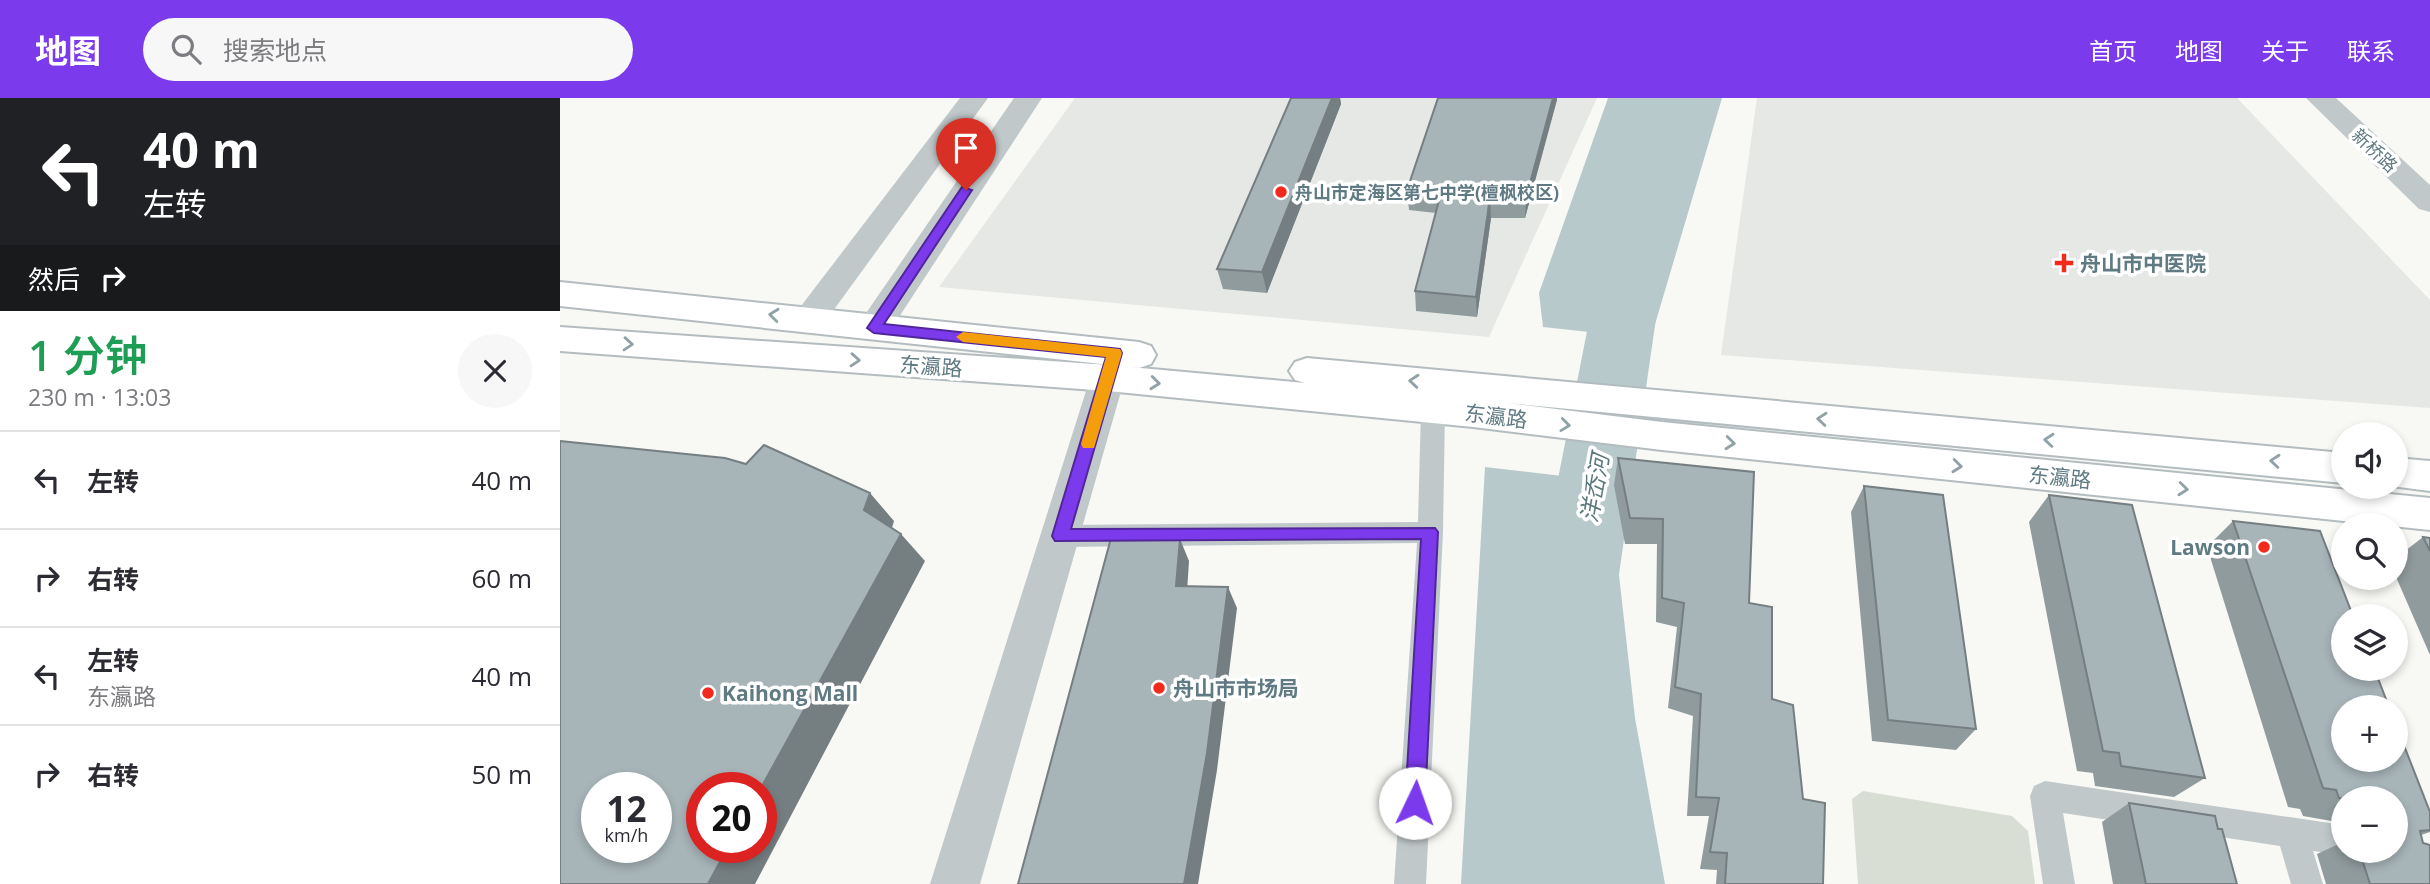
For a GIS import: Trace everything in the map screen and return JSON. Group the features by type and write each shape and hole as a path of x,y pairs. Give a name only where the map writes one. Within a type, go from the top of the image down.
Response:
{"main road":[{"name":"东瀛路","path":"560,294 810,318 1111,365 1433,410 1478,400"},
{"name":"东瀛路","path":"560,339 1111,365 1665,421 2430,514"},
{"name":"东瀛路","path":"1665,421 2331,467"},
{"path":"2408,474 2430,476"}],"street":[{"path":"810,318 974,98"},
{"path":"874,328 1028,98"},
{"name":"新桥路","path":"2320,98 2430,202"},
{"path":"956,884 1111,365"}],"lane":[{"path":"1410,884 1430,532 1433,410"},
{"path":"1060,536 1430,532"},
{"path":"2059,884 2045,796 2221,834 2291,833 2331,839"},
{"path":"2291,833 2307,884"}],"shaded area":[{"name":"舟山市定海区第七中学(檀枫校区)","path":"1075,98 1597,98 1489,337 939,287"},
{"name":"舟山市中医院","path":"1757,98 2237,98 2430,300 2430,408 1721,355"},
{"path":"1863,791 2012,816 2028,831 2035,884 1858,884 1852,799"}],"water":[{"path":"1608,98 1722,98 1653,331 1636,337 1543,327 1539,293"},
{"path":"1485,467 1605,481 1617,557 1635,718 1665,884 1461,884"}],"building":[{"path":"1291,98 1332,98 1262,272 1217,269"},
{"path":"1438,98 1553,98 1526,198 1490,197 1476,297 1415,291 1441,193 1407,190"},
{"name":"Kaihong Mall","path":"560,441 725,458 746,464 764,445 870,493 864,510 901,534 770,772 686,772 686,863 719,863 708,884 560,884"},
{"path":"1618,458 1754,472 1749,603 1772,607 1772,699 1793,705 1803,799 1825,803 1823,884 1725,884 1727,853 1710,852 1719,798 1696,797 1701,694 1675,687 1684,603 1662,598 1663,519 1630,518"},
{"path":"1864,486 1943,495 1976,729 1888,720"},
{"path":"2049,495 2132,505 2205,778 2121,766 2119,753 2103,751"},
{"path":"2233,521 2320,531 2331,559 2331,590 2343,590 2348,604 2331,604 2331,681 2379,681 2384,695 2331,695 2331,772 2408,772 2408,756 2430,812 2430,830 2420,831 2423,843 2430,845 2430,884 2370,884 2363,863 2408,863 2408,786 2323,788"},
{"path":"2423,537 2430,538 2430,551"},
{"name":"舟山市市场局","path":"1111,538 1180,539 1176,586 1228,587 1207,753 1184,884 1018,884"},
{"path":"2129,803 2215,816 2218,829 2222,829 2237,884 2146,884"}],"waterway":[{"name":"洋岙河","path":"1578,581 1651,153 1670,98"}],"slow traffic":[{"path":"963,337 1115,353 1088,444"}],"place":[{"name":"舟山市定海区第七中学(檀枫校区)","path":"1281,192"},
{"name":"舟山市中医院","path":"2064,263"},
{"name":"Lawson","path":"2264,547"},
{"name":"舟山市市场局","path":"1159,688"},
{"name":"Kaihong Mall","path":"708,693"}],"route":[{"path":"966,190 874,328 1115,353 1060,536 1430,532 1415,803"}]}
